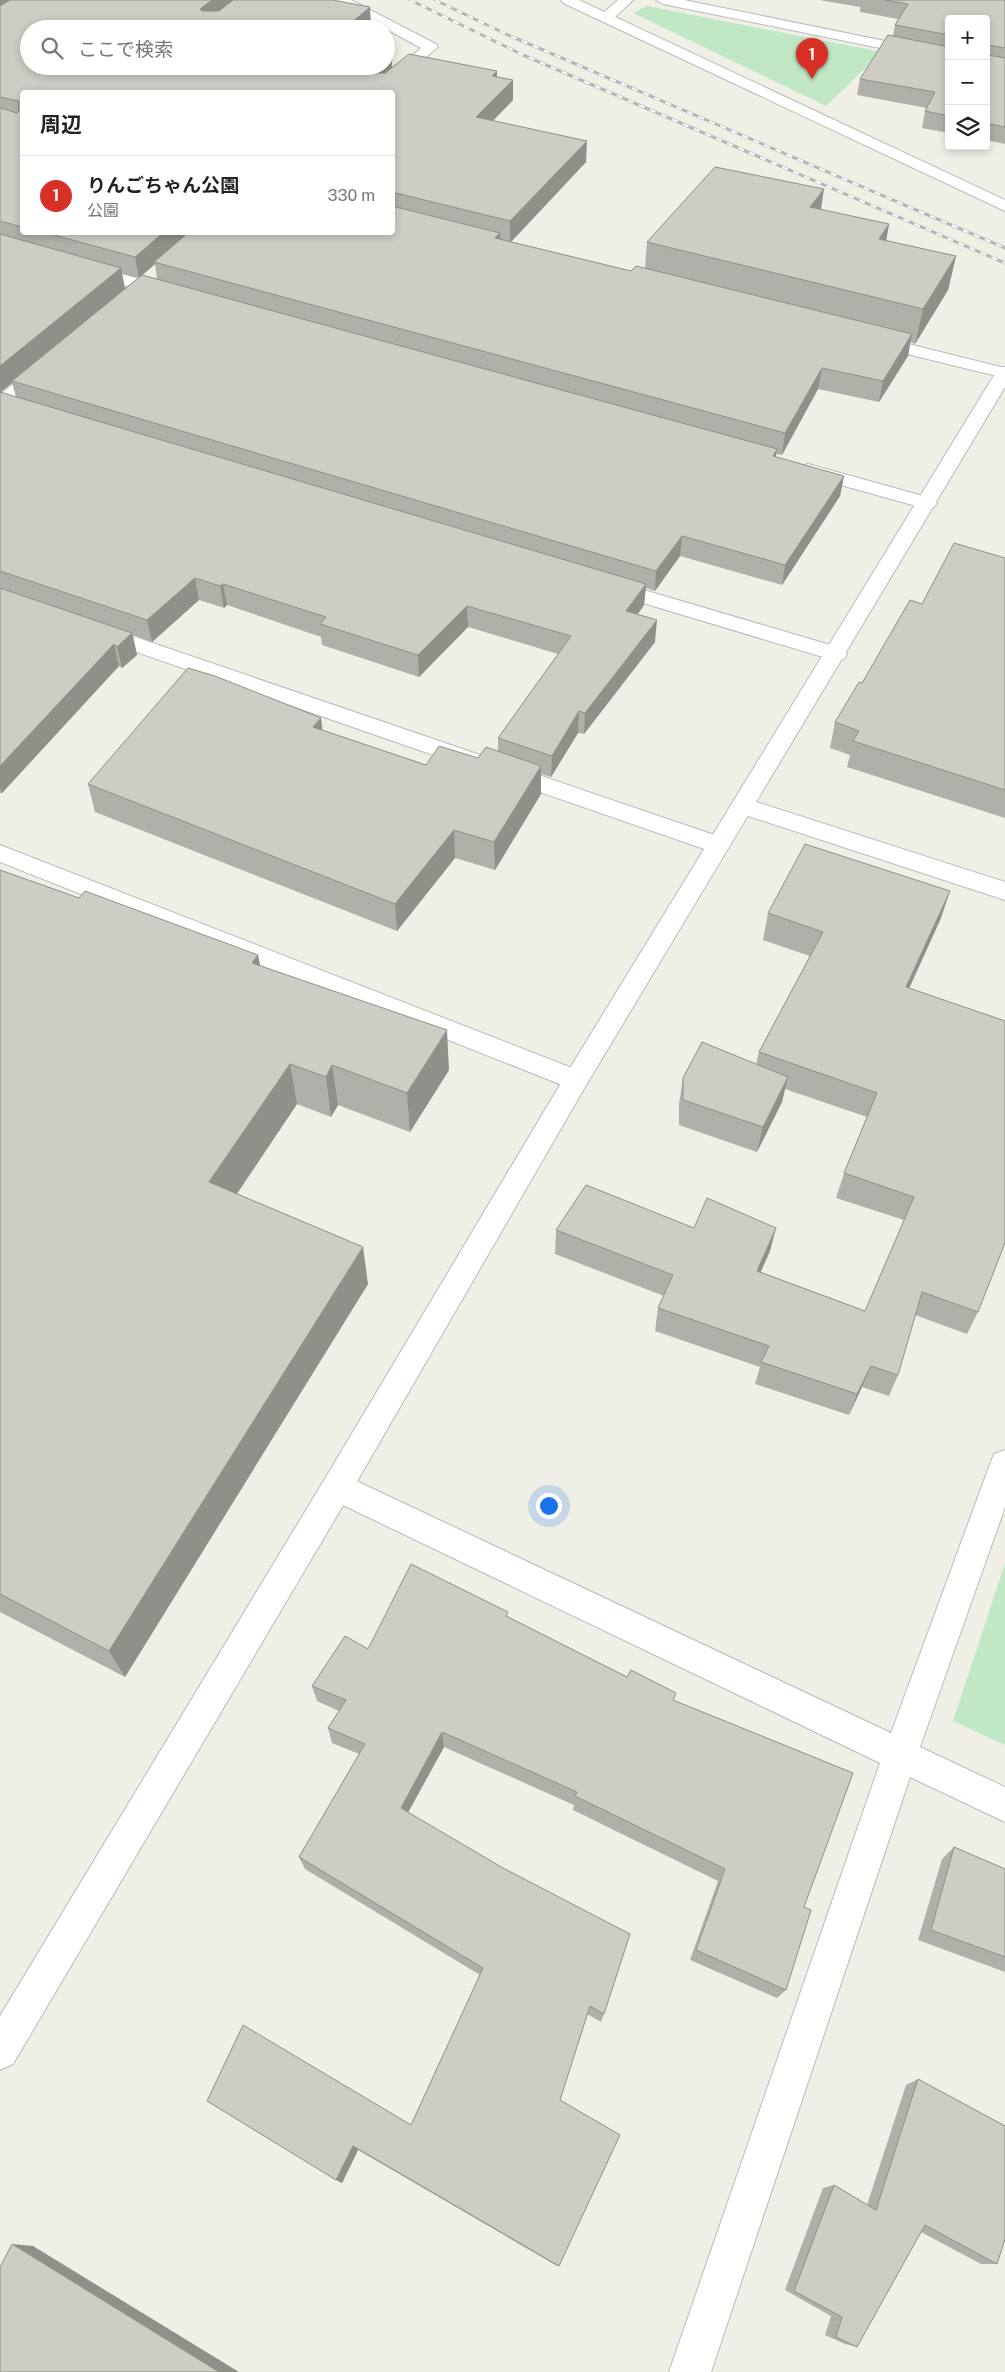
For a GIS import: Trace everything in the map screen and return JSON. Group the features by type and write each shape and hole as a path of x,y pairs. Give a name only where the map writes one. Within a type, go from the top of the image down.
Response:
{"street":[{"path":"340,0 379,20"},
{"path":"568,0 917,162 1005,206"},
{"path":"606,18 626,0"},
{"path":"663,0 945,57"},
{"path":"378,90 431,47 395,28"},
{"path":"67,265 182,296"},
{"path":"129,298 158,273"},
{"path":"0,2051 576,1080 1005,373 851,335"},
{"path":"0,404 53,360"},
{"path":"0,404 19,410"},
{"path":"793,466 927,503"},
{"path":"589,580 836,654"},
{"path":"85,627 718,845"},
{"path":"744,806 1005,891"},
{"path":"2,858 576,1080"},
{"path":"690,2372 900,1755 1005,1464"},
{"path":"336,1487 1005,1805"}],"green space":[{"path":"647,6 882,52 826,106 633,13"},
{"path":"1005,1563 1005,1745 953,1721"}],"building":[{"path":"10,0 212,0 200,9 202,11 219,11 233,0 333,0 370,7 355,20 20,20 20,75 395,75 395,65 409,54 497,71 492,76 513,80 476,117 587,141 510,221 395,193 395,90 20,90 20,226 0,221 0,108 17,113 19,111 19,101 0,97 0,6"},
{"path":"885,0 1005,0 1005,48 990,45 990,15 945,15 945,34 895,25 908,4"},
{"path":"888,35 945,46 945,115 925,111 935,92 860,79"},
{"path":"990,55 1005,58 1005,127 990,124"},
{"path":"715,167 824,189 810,207 889,224 879,239 956,256 923,309 647,242"},
{"path":"395,207 500,233 495,238 631,271 636,266 912,334 883,381 822,368 785,433 154,262 186,235 395,235"},
{"path":"0,234 121,268 0,366"},
{"path":"54,235 161,235 135,257"},
{"path":"142,275 777,449 773,456 844,476 785,565 682,536 656,571 12,381"},
{"path":"0,392 646,584 626,611 657,620 585,713 579,711 552,756 498,738 571,636 467,606 418,655 320,624 326,617 223,584 220,586 195,578 147,620 0,571"},
{"path":"954,543 1005,558 1005,790 853,741 859,731 835,722 859,682 862,683 910,600 922,604"},
{"path":"0,588 132,633 117,647 114,644 0,766"},
{"path":"188,668 215,676 321,718 313,727 426,765 439,746 478,758 486,747 541,766 494,842 454,830 395,904 88,784"},
{"path":"805,844 950,891 906,987 1005,1021 1005,1243 978,1312 922,1292 898,1375 871,1366 857,1394 761,1362 769,1346 658,1308 673,1275 556,1230 586,1185 694,1228 707,1198 776,1228 757,1271 865,1311 914,1197 844,1173 877,1093 759,1052 823,932 768,913"},
{"path":"0,870 79,898 85,891 258,955 252,963 447,1030 407,1093 332,1065 326,1077 290,1064 209,1182 363,1247 109,1651 0,1594"},
{"path":"702,1042 788,1077 763,1127 683,1100 683,1078"},
{"path":"411,1564 508,1612 506,1616 627,1677 631,1670 676,1693 673,1700 853,1773 804,1907 811,1910 786,1990 696,1950 725,1869 575,1796 577,1792 442,1732 401,1808 503,1868 630,1934 604,2014 590,2006 560,2100 620,2135 559,2266 353,2146 336,2180 207,2101 243,2025 411,2125 483,1968 299,1857 365,1744 328,1728 346,1700 312,1686 345,1636 368,1649"},
{"path":"954,1847 1005,1869 1005,1957 931,1930"},
{"path":"918,2079 1005,2126 1005,2239 997,2264 925,2225 857,2347 836,2337 842,2317 794,2291 834,2185 876,2210"},
{"path":"12,2244 219,2372 0,2372 0,2267"}],"railway":[{"path":"410,0 523,55 1005,263"},
{"path":"435,0 508,35 1005,248"}],"place":[{"name":"りんごちゃん公園","path":"812,79"}]}
